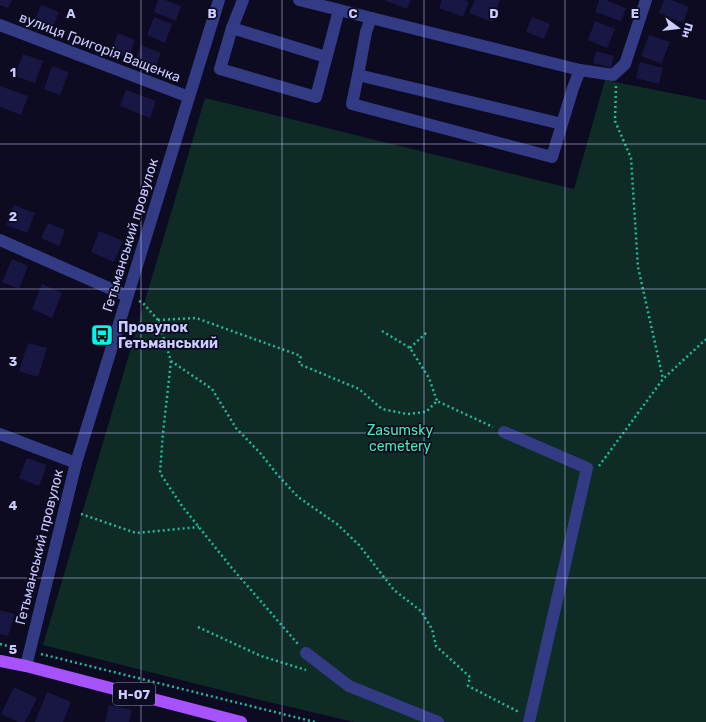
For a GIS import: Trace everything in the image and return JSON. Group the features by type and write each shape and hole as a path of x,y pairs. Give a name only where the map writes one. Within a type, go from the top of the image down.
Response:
{"main road":[{"name":"Н-07","path":"0,661 26,666 241,722"}],"street":[{"name":"Гетьманський провулок","path":"26,666 76,462 218,0"},
{"path":"243,0 232,28 220,69 316,97 339,10"},
{"path":"299,0 580,70 613,75 625,64 646,0"},
{"path":"371,18 366,32 352,104 552,157 580,70"},
{"name":"вулиця Григорія Ващенка","path":"0,25 189,97"},
{"path":"232,28 326,57"},
{"path":"358,75 562,124"},
{"path":"0,240 127,296"},
{"path":"504,432 587,468 529,720"},
{"path":"0,434 76,462"},
{"path":"306,653 349,686 438,722"}],"path":[{"path":"613,75 616,82 615,121 631,158 638,267 663,379"},
{"path":"127,296 143,303 158,320 171,362 160,473 182,506 231,567 306,653"},
{"path":"158,320 196,318 301,356 299,364 359,389 382,409 408,414 426,412 437,401"},
{"path":"382,331 410,348 429,378 437,401 504,432"},
{"path":"410,348 427,332"},
{"path":"587,468 598,467 663,379 706,339"},
{"path":"171,362 212,389 236,428 298,497 337,524 359,545 394,590 421,611 432,629 436,646 470,677 468,686 529,720"},
{"path":"81,514 136,533 199,527"},
{"path":"198,627 261,656 306,670 319,662"},
{"path":"0,644 315,722"}],"green space":[{"name":"Zasumsky cemetery","path":"605,80 706,100 706,722 354,722 252,698 43,645 205,98 574,189"}],"building":[{"path":"0,0 12,0 8,8 0,5"},
{"path":"158,0 165,0 181,6 176,21 154,12"},
{"path":"411,0 407,9 386,1"},
{"path":"442,0 464,0 469,2 463,17 439,8"},
{"path":"475,0 500,0 492,22 469,13"},
{"path":"599,0 606,0 626,8 621,21 595,12"},
{"path":"664,0 672,0 689,7 683,23 659,13"},
{"path":"41,5 59,12 51,32 33,25"},
{"path":"154,17 172,24 165,43 147,35"},
{"path":"532,17 550,24 544,39 526,32"},
{"path":"595,21 615,29 607,48 588,40"},
{"path":"118,33 135,40 128,59 111,51"},
{"path":"649,35 670,42 661,64 641,56"},
{"path":"141,45 161,53 154,72 134,64"},
{"path":"596,51 614,56 611,68 593,63"},
{"path":"23,54 43,61 35,83 15,76"},
{"path":"640,62 663,68 659,84 636,78"},
{"path":"52,66 69,72 60,95 44,89"},
{"path":"0,86 28,96 21,115 0,107"},
{"path":"126,90 156,101 150,118 120,106"},
{"path":"14,205 35,213 27,233 6,225"},
{"path":"48,223 65,230 59,246 41,238"},
{"path":"99,231 123,241 114,262 91,252"},
{"path":"12,259 28,266 19,289 2,282"},
{"path":"42,284 62,293 52,318 32,309"},
{"path":"28,343 47,348 38,377 19,371"},
{"path":"27,458 47,465 39,486 19,478"},
{"path":"0,610 15,614 8,636 0,634"},
{"path":"14,687 37,698 25,722 18,722 1,714"},
{"path":"47,692 71,702 63,722 35,722"},
{"path":"109,705 132,710 129,722 105,722"}],"place":[{"name":"Провулок Гетьманський","path":"102,335"}]}
